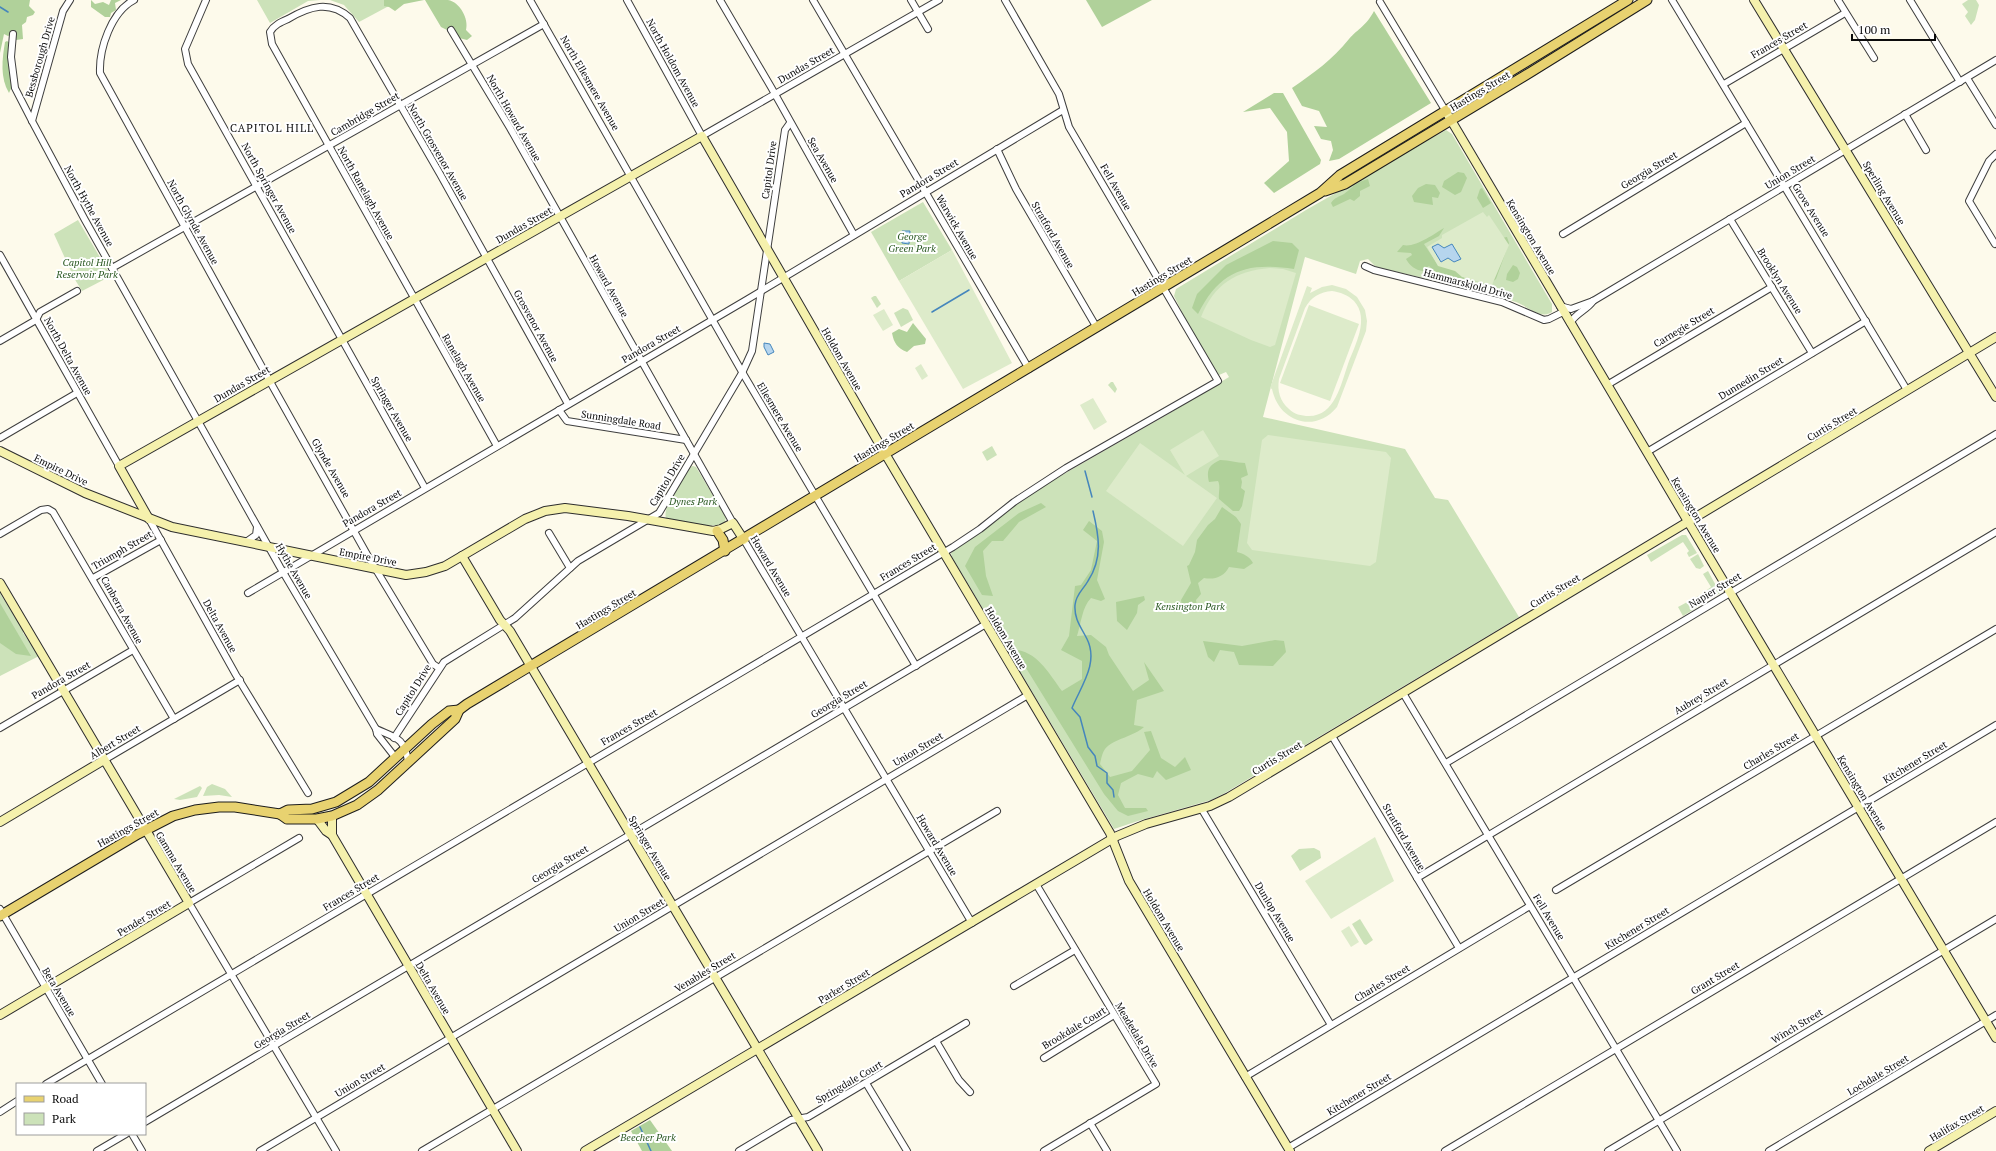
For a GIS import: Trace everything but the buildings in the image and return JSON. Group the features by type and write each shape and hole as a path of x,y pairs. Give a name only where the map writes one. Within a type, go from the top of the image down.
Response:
{"main road":[{"name":"Hastings Street","path":"280,814 288,810 312,809 336,802 369,782 449,711 459,710 1097,328 1320,193 1340,175 1445,110 1628,0"},
{"name":"Hastings Street","path":"1320,193 1345,184 1621,18 1647,0"},
{"path":"718,531 725,551"},
{"name":"Hastings Street","path":"1,913 145,830 173,816 206,808 235,807 280,814 287,819 317,819 332,816 350,809 370,797 455,719 459,710"}],"street":[{"name":"Bessborough Drive","path":"32,121 63,11 70,0"},
{"name":"North Glynde Avenue","path":"134,0 126,4 112,20 99,58 100,73 270,380"},
{"name":"North Springer Avenue","path":"206,0 185,49 188,64 341,339"},
{"name":"North Ellesmere Avenue","path":"530,0 631,176"},
{"name":"North Holdom Avenue","path":"627,0 702,136"},
{"name":"Sea Avenue","path":"720,0 775,94 854,235"},
{"name":"Warwick Avenue","path":"813,0 1029,369"},
{"path":"911,0 928,29"},
{"name":"Dundas Street","path":"119,466 702,136 938,0"},
{"name":"Fell Avenue","path":"1005,0 1059,94 1069,127 1218,381"},
{"name":"Grove Avenue","path":"1672,0 1907,390"},
{"name":"Sperling Avenue","path":"1754,0 1996,397"},
{"path":"1838,0 1874,58"},
{"path":"1910,0 1960,82"},
{"name":"Kensington Avenue","path":"1380,2 1730,593 1996,1038"},
{"name":"North Ranelagh Avenue","path":"348,15 330,5 313,6 276,25 270,32 272,44 414,299"},
{"name":"Frances Street","path":"1724,84 1845,13"},
{"name":"North Grosvenor Avenue","path":"348,15 399,106 440,174 486,258"},
{"name":"Cambridge Street","path":"112,268 544,24"},
{"name":"North Howard Avenue","path":"451,30 510,128 559,217"},
{"name":"North Hythe Avenue","path":"13,34 10,57 15,88 112,268 198,421"},
{"name":"Union Street","path":"1562,309 1571,309 1593,301 1996,60"},
{"path":"1967,78 1996,125"},
{"name":"Pandora Street","path":"248,593 783,278 1063,110"},
{"path":"1905,114 1926,150"},
{"name":"Capitol Drive","path":"394,738 439,668 448,659 516,618 578,561 660,513 742,373 752,350 785,130 790,123"},
{"name":"Georgia Street","path":"1563,234 1746,123"},
{"name":"Holdom Avenue","path":"702,136 886,454 1113,838 1129,881 1289,1149"},
{"name":"Stratford Avenue","path":"998,149 1016,189 1097,328"},
{"path":"1996,154 1989,161 1969,201 1994,244 1996,243"},
{"name":"Ellesmere Avenue","path":"631,176 742,373 916,666"},
{"name":"Howard Avenue","path":"559,217 640,362 733,523 972,923"},
{"name":"Brooklyn Avenue","path":"1730,219 1812,353"},
{"name":"North Delta Avenue","path":"0,255 119,466"},
{"name":"Grosvenor Avenue","path":"486,258 568,404"},
{"name":"Hammarskjold Drive","path":"1365,266 1374,270 1502,302 1544,320 1549,319 1562,309"},
{"name":"Carnegie Street","path":"1607,385 1772,287"},
{"path":"0,341 36,320 40,312 76,291"},
{"name":"Ranelagh Avenue","path":"414,299 497,446"},
{"name":"Union Street","path":"1570,323 1574,315 1590,305 1593,301"},
{"name":"Dunnedin Street","path":"1647,452 1866,321"},
{"name":"Curtis Street","path":"1113,838 1146,824 1223,801 1996,337"},
{"name":"Springer Avenue","path":"341,339 425,488"},
{"name":"Glynde Avenue","path":"270,380 377,570 433,664 439,668"},
{"name":"Frances Street","path":"48,1083 944,552 980,529 1014,502 1066,468 1218,381"},
{"path":"0,438 77,392"},
{"name":"Sunningdale Road","path":"559,410 567,421 686,440"},
{"name":"Hythe Avenue","path":"198,421 282,572 381,740 396,757"},
{"name":"Napier Street","path":"1446,763 1996,434"},
{"name":"Empire Drive","path":"0,451 85,493 149,519 187,531 268,546 309,556 406,575 426,572 445,566 525,519 545,511 565,508 650,519 718,531"},
{"name":"Delta Avenue","path":"119,466 240,680 308,793"},
{"name":"Canberra Avenue","path":"0,534 41,510 48,509 53,512 93,578 174,719"},
{"path":"718,531 733,523"},
{"path":"246,542 256,535 256,526"},
{"name":"Aubrey Street","path":"1417,878 1996,532"},
{"path":"549,533 570,568"},
{"name":"Triumph Street","path":"93,578 161,540"},
{"name":"Springer Avenue","path":"462,556 588,762 818,1151"},
{"name":"Gamma Avenue","path":"0,583 336,1151"},
{"name":"Georgia Street","path":"146,1121 986,624"},
{"name":"Charles Street","path":"1556,890 1996,628"},
{"name":"Pandora Street","path":"0,728 133,650"},
{"name":"Albert Street","path":"0,822 240,680"},
{"name":"Fell Avenue","path":"1404,693 1677,1151"},
{"name":"Union Street","path":"260,1151 1028,695"},
{"name":"Kitchener Street","path":"1289,1149 1573,977 1996,725"},
{"path":"376,730 402,741 406,748 408,761"},
{"name":"Stratford Avenue","path":"1332,736 1459,948"},
{"name":"Dunlop Avenue","path":"1201,808 1331,1025"},
{"name":"Venables Street","path":"422,1151 997,811"},
{"name":"Delta Avenue","path":"332,816 332,835"},
{"name":"Delta Avenue","path":"317,819 326,831 332,835 517,1151"},
{"name":"Grant Street","path":"1445,1151 1996,822"},
{"name":"Pender Street","path":"0,1015 299,838"},
{"name":"Parker Street","path":"585,1151 972,923 1113,838"},
{"name":"Meadedale Drive","path":"1036,884 1156,1084 1044,1151"},
{"name":"Charles Street","path":"1245,1077 1530,906"},
{"name":"Beta Avenue","path":"1,913 101,1083"},
{"name":"Winch Street","path":"1608,1151 1996,919"},
{"path":"1014,986 1075,950"},
{"name":"Brookdale Court","path":"1044,1058 1114,1015"},
{"name":"Lochdale Street","path":"1769,1151 1996,1015"},
{"name":"Springdale Court","path":"739,1151 789,1121 808,1117 966,1023"},
{"path":"936,1041 959,1080 970,1092"},
{"path":"866,1083 907,1151"},
{"path":"0,1112 16,1103"},
{"name":"Halifax Street","path":"1929,1151 1996,1111"},
{"path":"1090,1123 1107,1151"},
{"path":"97,1151 124,1135"},
{"path":"133,1135 142,1151"}],"green space":[{"path":"0,0 30,0 29,6 35,12 33,15 27,17 26,22 22,25 23,39 16,40 15,33 8,36 4,34 0,53"},
{"path":"91,0 95,4 103,2 109,5 111,0 121,0 115,3 116,10 111,13 110,17 105,17 91,7"},
{"path":"257,0 320,0 308,1 270,23"},
{"path":"330,0 400,0 359,22 344,5"},
{"path":"384,0 424,0 404,4 395,11 384,6"},
{"path":"425,0 448,0 460,7 465,16 467,26 466,30 472,36 467,40 459,38 451,27 447,30 441,27"},
{"path":"1086,0 1152,0 1102,27"},
{"path":"1968,0 1976,0 1979,5 1975,20 1971,25 1965,16 1968,12 1962,4"},
{"path":"1374,11 1431,103 1339,159 1329,161 1333,150 1331,141 1321,139 1314,126 1327,127 1319,111 1302,106 1292,88 1330,60 1365,24"},
{"path":"7,41 10,43 13,84 9,93 4,81 2,69 5,42"},
{"path":"1274,93 1283,93 1321,160 1320,164 1274,193 1264,183 1289,161 1287,132 1270,108 1243,112"},
{"name":"Kensington Park","path":"1446,130 1452,134 1552,304 1552,312 1543,314 1534,312 1516,302 1475,290 1376,267 1368,259 1360,261 1356,274 1305,257 1263,417 1405,449 1435,498 1448,500 1519,617 1225,793 1211,800 1114,829 951,553 1017,502 1229,377 1226,372 1219,375 1215,370 1190,328 1174,296 1176,289 1306,210"},
{"path":"1458,172 1464,173 1467,178 1461,192 1455,195 1442,187 1444,181"},
{"path":"1368,179 1370,186 1360,191 1360,196 1354,201 1350,199 1333,207 1331,203 1334,199 1344,194 1357,183"},
{"path":"1426,184 1435,185 1440,193 1438,198 1432,197 1433,205 1414,202 1412,196 1418,188"},
{"path":"1482,188 1491,203 1483,208 1477,198 1480,189"},
{"name":"George Green Park","path":"923,202 952,250 899,281 871,232"},
{"path":"1483,212 1487,217 1489,215 1509,245 1492,285 1462,277 1455,271 1438,266 1427,247 1442,238 1442,235"},
{"name":"Capitol Hill Reservoir Park","path":"78,220 111,276 82,291 74,278 54,234"},
{"path":"1444,228 1439,236 1424,244 1438,265 1466,273 1463,281 1444,276 1429,266 1423,271 1415,269 1406,259 1412,255 1411,253 1397,252 1403,245 1419,243"},
{"path":"1507,237 1509,243 1496,279 1485,288 1481,286 1480,281 1495,270 1497,239"},
{"path":"1273,241 1292,243 1299,250 1294,269 1262,267 1237,272 1216,287 1198,314 1192,308 1197,294 1226,265"},
{"path":"952,250 1012,363 963,389 899,281"},
{"path":"1513,265 1517,267 1520,273 1518,279 1513,282 1506,280 1507,274"},
{"path":"1270,268 1283,269 1296,273 1275,345 1270,347 1251,340 1201,317 1212,296 1228,281 1247,272"},
{"path":"1332,285 1346,289 1357,297 1365,310 1367,321 1366,331 1337,407 1328,415 1319,420 1309,422 1290,416 1282,410 1272,389 1270,388 1307,286 1312,288 1310,293 1322,287","holes":["1335,291 1349,297 1359,308 1361,316 1360,332 1336,398 1325,411 1318,415 1303,416 1289,409 1281,399 1278,388 1279,379 1307,304 1320,294"]},
{"path":"876,296 881,304 877,308 871,298"},
{"path":"1309,305 1359,324 1330,401 1280,383"},
{"path":"903,308 908,310 913,320 901,327 894,313"},
{"path":"884,309 893,325 883,331 873,315"},
{"path":"913,323 926,339 925,344 914,346 907,352 896,345 892,333 899,329 907,332"},
{"path":"921,364 928,376 922,380 915,368"},
{"path":"1113,382 1117,389 1115,393 1108,385"},
{"path":"1093,398 1107,422 1094,430 1080,405"},
{"path":"1203,430 1219,456 1186,476 1217,498 1183,546 1106,491 1140,443 1185,475 1170,450"},
{"path":"1268,435 1386,452 1391,458 1376,562 1370,566 1252,550 1247,543 1262,440"},
{"path":"992,446 997,455 987,461 982,452"},
{"path":"1220,460 1245,463 1248,475 1241,478 1241,488 1245,491 1242,506 1239,511 1233,511 1219,499 1218,481 1209,482 1209,468"},
{"name":"Dynes Park","path":"689,467 696,467 726,517 725,522 720,524 705,525 666,518 667,507 674,492"},
{"path":"1041,503 1046,507 1019,522 1003,541 992,541 983,551 986,576 993,596 982,595 965,566 975,547 1019,513"},
{"path":"1222,507 1236,517 1241,524 1237,552 1246,556 1253,563 1244,569 1229,567 1222,575 1218,577 1211,579 1204,578 1198,583 1201,594 1196,600 1197,606 1189,604 1189,612 1183,610 1181,600 1191,583 1187,566 1189,565 1195,552 1197,540 1208,525 1215,519"},
{"path":"1089,521 1102,531 1104,542 1097,580 1105,599 1101,601 1091,598 1084,611 1077,636 1091,635 1106,647 1109,655 1133,691 1149,680 1144,662 1164,691 1137,700 1134,725 1144,727 1135,733 1118,740 1105,749 1100,764 1110,777 1132,771 1150,750 1144,732 1151,731 1161,758 1175,767 1185,757 1191,770 1166,780 1157,771 1153,778 1138,774 1121,783 1118,795 1125,808 1146,808 1148,811 1128,816 1118,811 1104,794 1026,668 1018,650 1025,652 1038,661 1062,691 1082,679 1082,661 1061,650 1069,636 1075,586 1081,585 1091,570 1097,541 1083,530"},
{"path":"1682,535 1686,535 1697,553 1689,557 1687,553 1689,551 1683,542 1651,562 1647,555"},
{"path":"1698,554 1704,566 1700,569 1696,568 1690,559"},
{"path":"1708,571 1720,593 1712,598 1707,590 1711,587 1703,574"},
{"path":"0,590 1,595 23,629 23,633 39,656 0,676"},
{"path":"1702,594 1707,601 1683,616 1678,607"},
{"path":"1144,596 1145,600 1138,605 1137,613 1127,630 1117,621 1116,602"},
{"path":"0,603 31,656 16,654 0,643"},
{"path":"1275,640 1284,641 1286,652 1273,666 1239,665 1234,652 1220,650 1214,662 1208,657 1203,641 1242,646"},
{"path":"212,784 225,789 232,797 219,795 203,796 207,787"},
{"path":"200,786 202,788 197,797 180,800 174,799"},
{"path":"1375,837 1394,881 1331,919 1305,881"},
{"path":"1314,848 1320,851 1321,858 1300,871 1291,856 1299,849"},
{"path":"1360,919 1373,940 1366,945 1352,924"},
{"path":"1349,926 1359,942 1351,947 1341,931"},
{"name":"Beecher Park","path":"650,1120 672,1151 642,1151 631,1131"}],"water":[{"path":"902,231 910,231 909,244 902,243"},
{"path":"1438,244 1444,248 1452,244 1461,259 1454,262 1448,258 1441,262 1432,247"},
{"path":"764,343 770,344 774,352 768,355 764,347"}],"waterway":[{"path":"0,7 8,12"},
{"path":"932,312 969,290"},
{"path":"1085,471 1092,497"},
{"path":"1093,511 1097,529 1098,555 1093,572 1078,595 1075,605 1077,619 1087,639 1091,657 1090,666 1084,683 1072,708 1080,717 1088,747 1095,756 1097,766 1107,773 1107,783 1113,790 1114,797"},
{"path":"640,1127 651,1151"}],"district":[{"name":"CAPITOL HILL","path":"272,128"}]}
